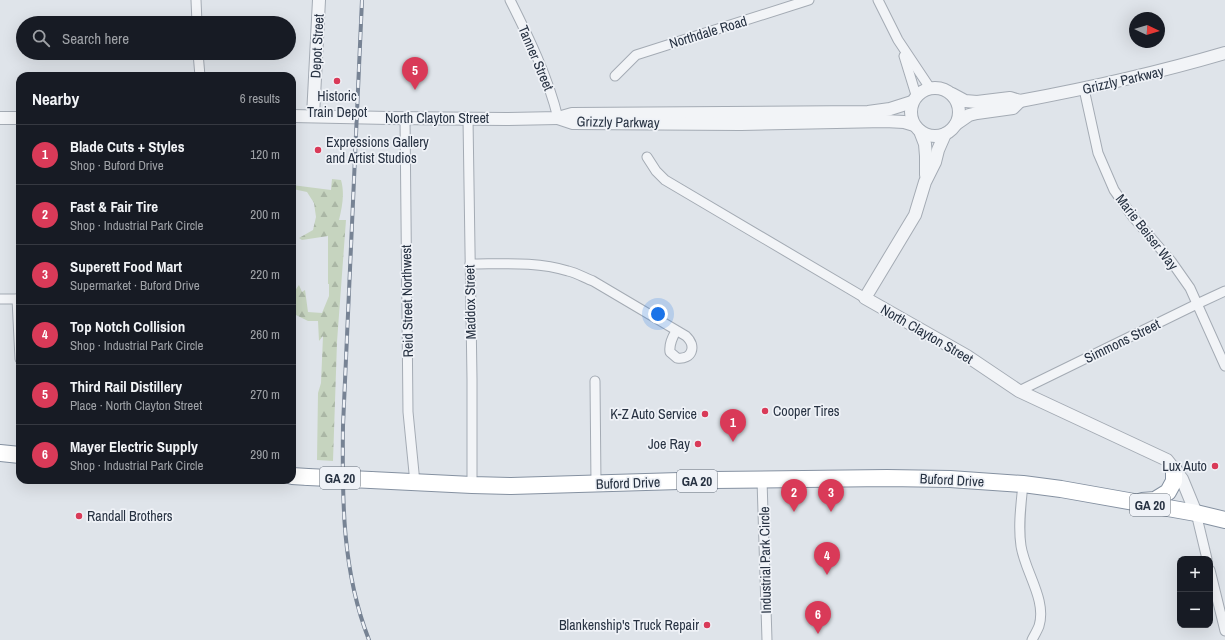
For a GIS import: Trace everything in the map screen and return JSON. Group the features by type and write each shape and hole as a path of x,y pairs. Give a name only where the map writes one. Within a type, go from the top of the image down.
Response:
{"highway":[{"path":"0,453 16,455"},
{"path":"1130,502 1155,500 1166,493 1172,488 1174,481 1174,470"},
{"name":"Buford Drive","path":"296,476 415,483 511,486 713,480 950,478 1023,484 1061,489 1196,513 1225,520"}],"street":[{"path":"196,0 197,16"},
{"name":"Depot Street","path":"313,116 319,0"},
{"name":"Tanner Street","path":"510,0 541,67 553,98 558,118"},
{"name":"Northdale Road","path":"615,76 636,55 809,0"},
{"path":"878,0 898,40 910,72 914,99"},
{"path":"898,40 930,88"},
{"name":"Grizzly Parkway","path":"952,94 965,101 977,102 1010,98 1020,101 1134,78 1225,53"},
{"path":"199,60 200,72"},
{"path":"917,128 932,136 945,134 951,130 956,124 959,116 959,108 952,94 938,88 922,90 914,99 910,110 910,114 917,128 925,144 926,182"},
{"name":"Marie Beiser Way","path":"1084,89 1098,153 1114,190 1133,217 1171,261 1190,288 1225,366"},
{"name":"Grizzly Parkway","path":"558,118 572,114 868,112 890,109 914,99"},
{"name":"Grizzly Parkway","path":"956,124 977,113 1013,108 1020,101"},
{"name":"North Clayton Street","path":"296,116 405,119 558,118"},
{"path":"0,118 16,118"},
{"name":"Grizzly Parkway","path":"558,118 573,123 741,124 885,121 904,122 917,128"},
{"name":"Reid Street Northwest","path":"405,119 408,412 415,483"},
{"name":"Maddox Street","path":"468,119 472,485"},
{"path":"865,298 915,215 945,134"},
{"name":"North Clayton Street","path":"647,157 656,171 665,180 865,298 967,356 1019,391 1167,460 1182,479 1196,513"},
{"path":"470,264 542,265 568,270 593,282 676,330"},
{"name":"Simmons Street","path":"1019,391 1225,291"},
{"path":"0,299 16,299"},
{"path":"595,381 596,484"},
{"name":"Industrial Park Circle","path":"762,480 767,640"},
{"path":"1023,484 1020,510 1021,546 1041,606 1039,626 1032,640"},
{"path":"1196,513 1206,556"},
{"path":"1213,582 1225,632"}],"green space":[{"path":"332,179 341,180 343,195 339,220 346,220 337,342 333,461 317,460 318,393 321,383 323,336 319,341 318,321 308,321 296,315 296,290 299,285 302,292 305,290 308,312 322,313 329,296 329,284 328,236 302,240 299,238 313,230 316,217 314,203 307,192 296,190 296,186 331,190"}],"railway":[{"path":"362,0 343,426 343,481 346,534 353,588 369,640"}],"place":[{"name":"Historic Train Depot","path":"337,81"},
{"name":"Third Rail Distillery","path":"415,90"},
{"name":"Expressions Gallery and Artist Studios","path":"318,150"},
{"name":"Cooper Tires","path":"765,411"},
{"name":"K-Z Auto Service","path":"705,414"},
{"name":"Blade Cuts + Styles","path":"733,442"},
{"name":"Joe Ray","path":"698,444"},
{"name":"Lux Auto","path":"1215,466"},
{"name":"Fast & Fair Tire","path":"794,512"},
{"name":"Superett Food Mart","path":"831,512"},
{"name":"Randall Brothers","path":"79,516"},
{"name":"Top Notch Collision","path":"827,575"},
{"name":"Blankenship's Truck Repair","path":"707,625"},
{"name":"Mayer Electric Supply","path":"818,634"}]}
